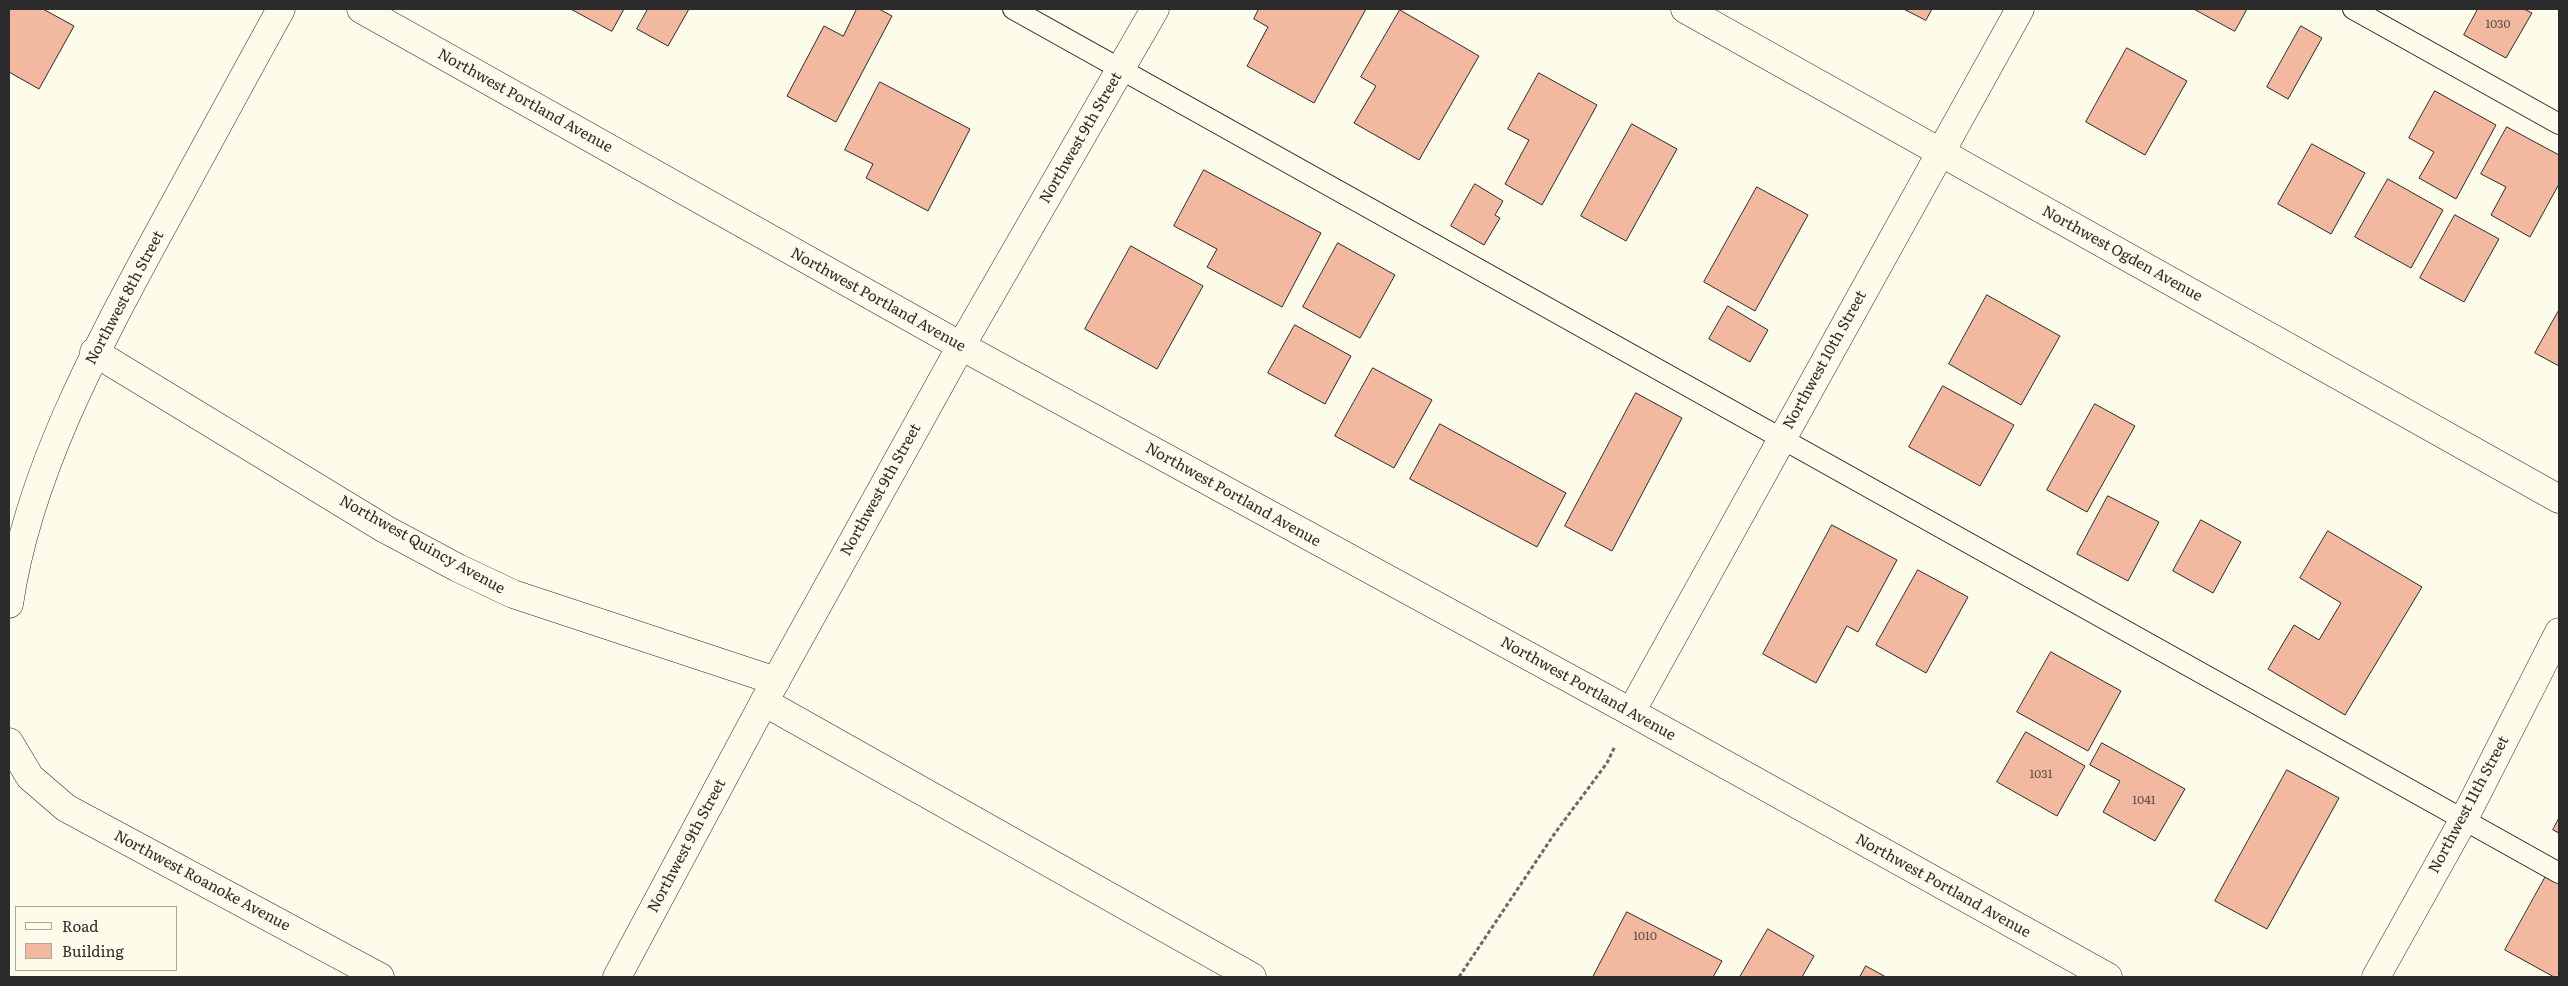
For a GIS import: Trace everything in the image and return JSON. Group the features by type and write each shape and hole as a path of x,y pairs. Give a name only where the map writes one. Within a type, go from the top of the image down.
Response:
{"street":[{"name":"Northwest 8th Street","path":"9,604 14,570 35,496 94,352 281,9"},
{"name":"Northwest Portland Avenue","path":"361,9 961,346 1631,712 2108,977"},
{"name":"Northwest 9th Street","path":"617,977 770,692 961,346 1155,9"},
{"name":"Northwest Ogden Avenue","path":"1685,9 2559,499"},
{"name":"Northwest 10th Street","path":"1631,712 2020,9"},
{"name":"Northwest Quincy Avenue","path":"94,352 385,528 466,572 513,594 770,692 1252,977"},
{"name":"Northwest 11th Street","path":"2376,977 2464,820 2559,632"},
{"name":"Northwest Roanoke Avenue","path":"9,742 30,777 66,808 380,977"}],"lane":[{"path":"1014,9 2559,873"},
{"path":"2353,9 2559,124"}],"path":[{"path":"1459,977 1555,833 1607,763 1631,712"}],"building":[{"path":"9,9 43,9 74,26 39,89 9,72"},
{"path":"571,9 624,9 612,31"},
{"path":"648,9 689,9 668,46 637,29"},
{"path":"857,9 879,9 892,16 836,122 787,96 824,26 843,36"},
{"path":"1259,9 1366,9 1314,103 1247,66 1268,27 1254,19"},
{"path":"1904,9 1932,9 1926,20"},
{"path":"2194,9 2247,9 2235,31"},
{"path":"2478,9 2524,9 2532,13 2506,58 2464,35"},
{"path":"1400,10 1479,56 1419,160 1354,123 1376,86 1361,77"},
{"path":"2301,26 2322,38 2288,99 2267,87"},
{"path":"2127,48 2187,81 2145,155 2086,122"},
{"path":"1539,73 1597,105 1542,205 1505,184 1529,140 1508,129"},
{"path":"880,82 970,129 928,211 866,178 873,164 845,150"},
{"path":"2435,91 2496,125 2456,199 2419,178 2434,152 2409,138"},
{"path":"1632,124 1677,149 1626,241 1581,216"},
{"path":"2507,127 2559,155 2559,184 2530,237 2491,215 2506,187 2481,174"},
{"path":"2312,144 2365,173 2331,234 2278,204"},
{"path":"1204,170 1321,233 1282,307 1207,267 1217,249 1174,226"},
{"path":"2388,179 2443,210 2411,268 2355,237"},
{"path":"1475,184 1503,201 1495,215 1500,218 1484,245 1451,226"},
{"path":"1757,187 1808,215 1755,311 1704,282"},
{"path":"2455,215 2499,239 2464,302 2420,278"},
{"path":"1338,243 1395,275 1360,338 1303,307"},
{"path":"1131,246 1203,286 1157,369 1085,329"},
{"path":"1987,295 2060,336 2021,405 1949,364"},
{"path":"1728,306 1768,330 1750,362 1709,339"},
{"path":"2559,310 2559,366 2535,353"},
{"path":"1295,325 1351,356 1325,404 1268,373"},
{"path":"1373,368 1432,400 1394,468 1335,436"},
{"path":"1943,386 2014,425 1980,486 1909,447"},
{"path":"1636,393 1682,418 1612,551 1565,526"},
{"path":"2095,404 2135,426 2087,512 2047,490"},
{"path":"1440,424 1566,493 1537,547 1410,479"},
{"path":"2108,496 2159,522 2128,581 2077,554"},
{"path":"2201,520 2241,542 2213,593 2173,571"},
{"path":"1832,525 1897,560 1858,632 1847,626 1816,683 1763,654"},
{"path":"2328,531 2422,587 2345,715 2268,669 2294,625 2319,640 2341,603 2300,578"},
{"path":"1918,570 1968,597 1926,673 1876,645"},
{"path":"2051,652 2121,691 2088,751 2017,712"},
{"path":"2026,732 2085,766 2057,816 1997,782"},
{"path":"2102,743 2185,789 2155,841 2103,812 2120,781 2090,765"},
{"path":"2287,770 2339,798 2267,929 2215,901"},
{"path":"2559,818 2559,833 2553,830"},
{"path":"2546,876 2559,883 2559,977 2554,977 2505,950"},
{"path":"1627,912 1722,961 1713,977 1593,977"},
{"path":"1768,929 1814,956 1802,977 1740,977"},
{"path":"1866,966 1886,977 1860,977"}]}
